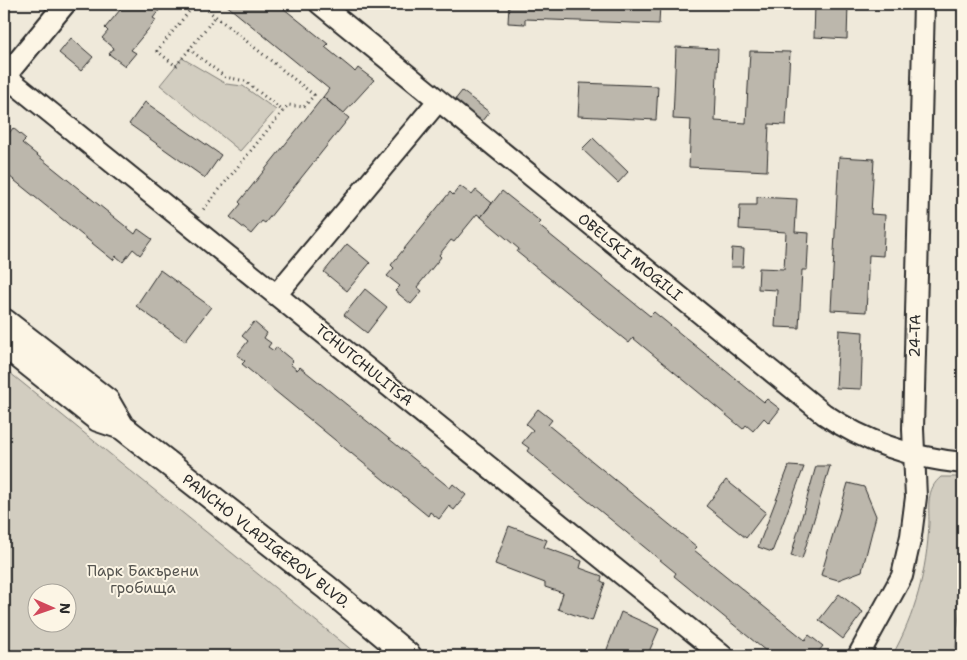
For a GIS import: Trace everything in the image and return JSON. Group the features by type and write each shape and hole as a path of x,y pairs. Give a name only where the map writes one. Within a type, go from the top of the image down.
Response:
{"street":[{"path":"4,76 65,4"},
{"name":"OBELSKI MOGILI","path":"320,4 438,102 824,414 852,432 914,456 963,463"},
{"name":"24-ТА","path":"858,656 902,576 912,536 916,497 914,456 924,4"},
{"name":"TCHUTCHULITSA","path":"4,76 724,656"},
{"path":"276,295 438,102"},
{"name":"PANCHO VLADIGEROV BLVD.","path":"4,321 107,401 122,427"},
{"name":"PANCHO VLADIGEROV BLVD.","path":"4,344 98,419 122,427 326,587 409,656"}],"path":[{"path":"195,4 157,51 176,66 216,16"},
{"path":"191,226 288,105 304,107 314,95 200,4"},
{"path":"189,49 225,78 245,81 283,111"}],"green space":[{"path":"182,58 226,84 243,86 276,110 240,151 160,85"},
{"name":"Парк Бакърени гробища","path":"4,368 359,656 4,656"},
{"path":"941,477 963,477 963,571 955,656 892,656 907,625 918,592 928,541 929,498 933,487"}],"building":[{"path":"125,4 164,4 153,18 156,20 131,50 136,53 125,66 109,54 114,48 102,38 108,31 105,28"},
{"path":"225,4 278,4 328,44 325,47 355,72 358,68 374,80 343,114 323,97 329,89"},
{"path":"509,4 660,4 659,24 525,19 525,24 508,23"},
{"path":"815,4 848,4 847,39 814,37"},
{"path":"71,38 93,57 81,71 59,53"},
{"path":"676,47 718,49 715,121 746,123 750,51 790,52 786,125 769,124 767,171 689,167 691,120 673,119"},
{"path":"580,83 658,86 656,120 578,116"},
{"path":"462,91 489,112 478,126 451,105"},
{"path":"323,97 349,118 265,223 262,221 251,234 230,217 241,204 239,202"},
{"path":"145,102 221,155 205,178 129,124"},
{"path":"13,128 26,139 22,143 135,234 138,229 152,239 140,255 133,249 123,262 116,256 113,260 4,172 4,151 6,147 4,140"},
{"path":"593,138 628,172 618,183 582,149"},
{"path":"839,157 874,159 871,214 885,215 883,256 869,255 866,312 831,310"},
{"path":"460,186 472,195 476,190 492,203 481,217 477,214 454,242 451,240 439,255 441,257 417,287 422,291 411,304 395,291 400,286 387,276 394,268 391,265 450,192 453,195"},
{"path":"502,191 541,222 538,225 650,316 654,312 764,402 767,399 780,409 769,423 764,418 753,431 746,425 743,429 633,338 629,343 517,252 519,249 481,217"},
{"path":"757,197 797,199 795,232 809,233 807,270 802,270 799,328 775,327 777,290 758,289 759,268 784,269 786,232 739,229 740,205 757,205"},
{"path":"347,244 370,263 347,291 324,272"},
{"path":"732,248 744,249 743,267 731,267"},
{"path":"160,270 211,307 185,341 136,306"},
{"path":"365,289 387,307 367,333 344,315"},
{"path":"254,322 267,333 264,338 271,343 268,347 274,351 276,347 293,361 290,364 297,370 300,367 450,488 453,484 466,495 454,510 449,506 439,519 430,512 428,516 242,364 245,361 237,355 248,341 242,336"},
{"path":"839,330 863,332 861,389 836,388"},
{"path":"538,409 552,420 548,425 697,547 694,550 805,640 809,635 823,646 815,656 772,656 674,576 676,573 527,451 529,448 522,443 533,430 526,424"},
{"path":"789,466 804,467 772,552 758,547"},
{"path":"816,466 830,466 802,559 791,556"},
{"path":"726,480 766,512 746,538 706,506"},
{"path":"848,483 864,487 876,516 862,571 838,580 821,575"},
{"path":"509,526 547,540 544,547 582,561 580,568 602,576 601,581 605,583 592,621 558,609 563,593 545,587 545,583 495,564"},
{"path":"839,594 863,612 843,639 819,620"},
{"path":"621,612 659,629 647,656 609,656 610,654 606,652"}]}
